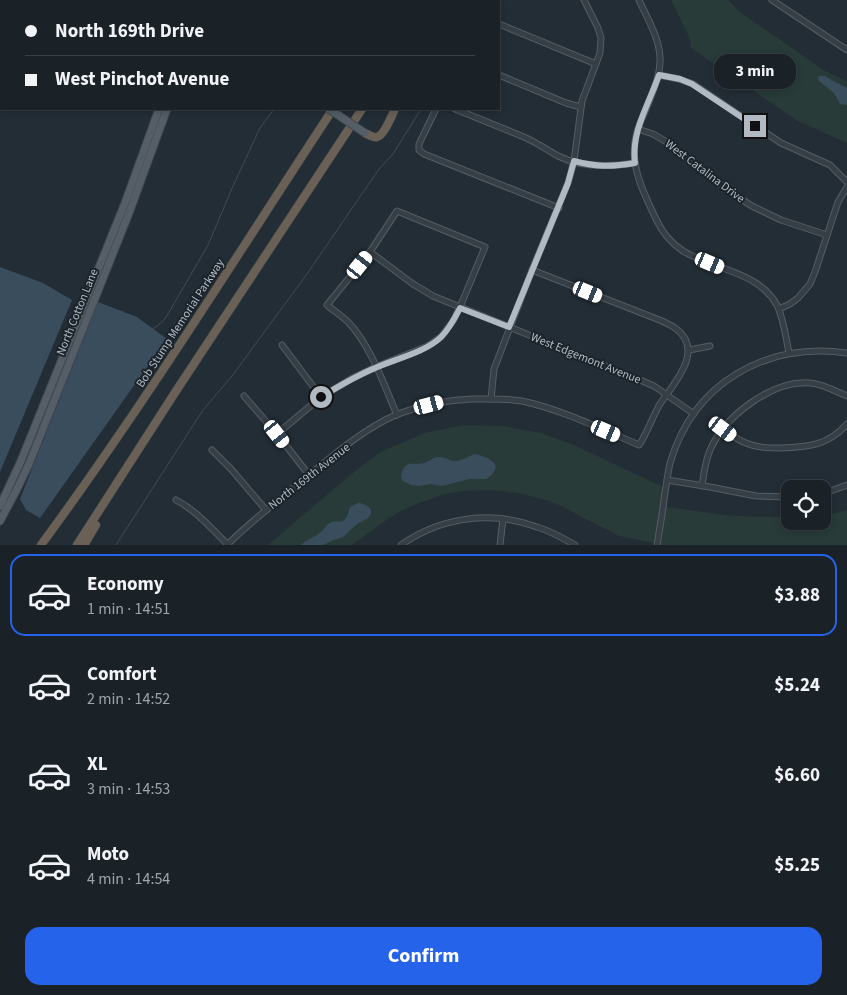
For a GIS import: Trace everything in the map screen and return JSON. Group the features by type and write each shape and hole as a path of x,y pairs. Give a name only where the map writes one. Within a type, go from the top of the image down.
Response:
{"highway":[{"name":"Bob Stump Memorial Parkway","path":"41,545 82,490 93,471 143,400 330,110"},
{"path":"78,545 181,383 361,110"},
{"path":"365,132 374,137 379,136 384,131 394,110"},
{"path":"35,545 93,471"},
{"path":"84,545 101,516 111,493"}],"main road":[{"path":"161,110 159,118 161,124"},
{"name":"North Cotton Lane","path":"0,506 22,461 161,110"},
{"name":"North Cotton Lane","path":"0,521 29,464 129,214 168,110"},
{"path":"332,110 365,132"}],"street":[{"path":"491,398 494,369 509,327 568,183 574,161 581,107 601,48 600,34 584,0"},
{"path":"639,0 654,33 660,61 659,75 638,129 634,147 635,163 640,182 657,221 665,235 673,243 693,256 753,281 774,300 779,309 789,353"},
{"path":"773,0 847,50"},
{"path":"500,24 596,64"},
{"path":"500,75 566,103 581,107"},
{"path":"659,75 680,79 699,87 781,143 830,165 847,182"},
{"path":"436,110 419,144 419,150 424,154 558,208"},
{"path":"457,110 524,137 560,157 594,166 635,163"},
{"name":"West Catalina Drive","path":"638,129 653,134 665,141 727,190 752,206 774,217 827,235"},
{"path":"779,309 794,301 806,289 813,278 838,202 847,187"},
{"path":"277,434 321,397 350,379 376,367 428,346 441,337 453,321 485,247 398,212 370,252 327,305 349,322 366,348 376,367 397,415"},
{"name":"West Edgemont Avenue","path":"370,252 413,284 433,296 654,386 694,414"},
{"path":"532,270 662,321 676,329 685,339 689,350 683,371 667,395"},
{"path":"282,344 321,397"},
{"path":"689,350 710,346"},
{"path":"657,545 670,464 677,444 694,414 715,390 740,372 760,362 789,353 824,350 847,353"},
{"path":"702,486 708,455 713,444 732,418 748,405 766,394 806,383 817,384 847,396"},
{"name":"North 169th Avenue","path":"227,545 266,510 352,441 397,415 440,402 491,398 520,401 573,417 639,445 667,395"},
{"path":"244,396 310,475"},
{"path":"723,429 739,440 753,446 769,448 803,447 825,441 847,424"},
{"path":"212,450 266,510"},
{"path":"667,480 756,496 781,496"},
{"path":"831,491 847,485"},
{"path":"176,500 195,512 227,545"},
{"path":"404,544 428,529 453,521 476,518 503,518 536,526 575,545"},
{"path":"500,545 503,518"}],"green space":[{"path":"671,0 728,0 740,12 825,71 847,81 847,143 798,121 691,48 690,39"},
{"path":"464,425 503,426 541,433 574,445 663,487 660,506 724,515 781,517 781,530 831,530 831,514 847,510 847,545 656,545 619,536 546,500 518,493 491,490 461,491 445,494 414,505 385,521 352,545 268,545 379,453 424,433"}],"water":[{"path":"819,76 825,76 847,88 847,105 840,104 834,93 819,81"},
{"path":"0,267 43,283 72,300 0,472"},
{"path":"98,302 137,317 167,339 40,518 26,510 20,499"},
{"path":"475,454 488,458 495,464 496,467 492,475 486,479 469,479 442,486 431,484 419,486 403,481 401,477 404,467 409,464 420,464 438,457 457,461"},
{"path":"358,503 368,507 371,510 371,514 343,537 323,545 301,545 320,533 331,522 344,520 350,507"}],"waterway":[{"path":"152,330 168,314 208,245 260,128 273,110"},
{"path":"116,545 203,410 232,376 307,274 379,169 393,154 420,110"}],"route":[{"path":"321,397 350,379 428,346 441,337 460,308 509,327 568,183 574,161 594,166 635,163 634,147 636,134 659,75 680,79 692,84 755,126"}]}
